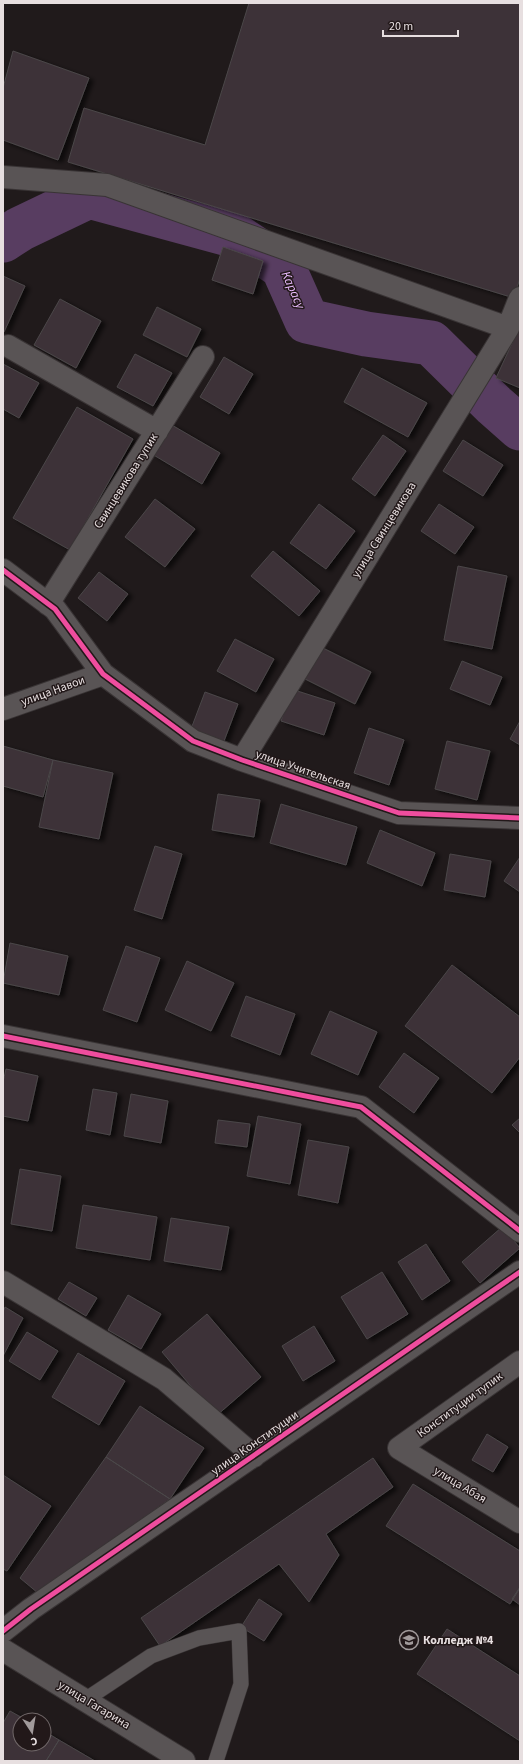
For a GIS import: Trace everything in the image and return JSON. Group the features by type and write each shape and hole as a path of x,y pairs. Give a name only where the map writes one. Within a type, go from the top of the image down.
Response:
{"street":[{"path":"3,177 106,185 508,328"},
{"name":"улица Свинцевикова","path":"242,760 508,328 520,298"},
{"path":"8,346 157,431"},
{"name":"Свинцевикова тупик","path":"48,604 203,357"},
{"name":"улица Учительская","path":"3,570 54,609 103,674 194,741 242,760 399,813 518,816"},
{"name":"улица Навои","path":"3,709 103,674"},
{"path":"3,1036 360,1107 520,1232"},
{"name":"улица Конституции","path":"3,1631 31,1609 520,1272"},
{"name":"улица Конституции","path":"3,1282 164,1379 254,1456"},
{"name":"Конституции тупик","path":"399,1448 520,1362"},
{"name":"улица Абая","path":"399,1448 520,1522"},
{"name":"улица Гагарина","path":"3,1650 184,1761"}],"lane":[{"path":"85,1700 151,1656 199,1638 239,1631 240,1684 216,1761"}],"building":[{"path":"249,3 520,3 520,278 514,298 68,162 84,108 205,145"},
{"path":"13,51 89,78 58,160 3,140 3,88"},
{"path":"223,247 263,261 253,294 212,280"},
{"path":"3,276 25,286 4,332 3,332"},
{"path":"60,299 101,321 76,368 34,345"},
{"path":"157,307 201,329 187,357 143,335"},
{"path":"520,326 520,388 496,378"},
{"path":"135,354 172,373 153,406 117,387"},
{"path":"224,357 253,374 229,414 200,397"},
{"path":"3,364 39,383 19,418 3,409"},
{"path":"362,368 427,403 408,437 344,402"},
{"path":"77,407 133,439 70,550 13,518"},
{"path":"170,424 220,453 202,484 152,454"},
{"path":"383,435 406,451 375,496 352,479"},
{"path":"463,440 503,465 483,496 443,471"},
{"path":"155,499 195,529 165,567 125,537"},
{"path":"319,504 355,531 326,569 290,543"},
{"path":"439,504 474,527 455,554 421,531"},
{"path":"273,551 320,591 299,616 251,576"},
{"path":"458,566 507,576 492,649 444,640"},
{"path":"99,572 128,594 107,621 78,598"},
{"path":"235,639 274,659 256,692 217,671"},
{"path":"321,647 371,672 355,704 305,679"},
{"path":"462,661 502,677 490,705 450,689"},
{"path":"291,689 335,703 324,735 281,721"},
{"path":"205,692 238,704 224,741 191,729"},
{"path":"520,721 520,745 510,739"},
{"path":"369,728 404,740 389,785 354,773"},
{"path":"447,741 490,751 477,800 435,789"},
{"path":"3,746 53,760 43,797 3,786"},
{"path":"53,760 113,773 99,839 39,827"},
{"path":"218,794 260,800 254,837 212,830"},
{"path":"281,804 357,827 346,865 270,843"},
{"path":"380,830 435,853 422,886 367,863"},
{"path":"155,846 182,854 162,919 134,910"},
{"path":"450,854 491,861 485,897 444,890"},
{"path":"520,857 520,892 504,881"},
{"path":"10,943 68,956 59,995 3,983"},
{"path":"126,946 160,958 137,1022 103,1010"},
{"path":"187,961 234,983 211,1031 165,1010"},
{"path":"452,965 520,1017 520,1057 492,1093 405,1026"},
{"path":"246,996 295,1014 280,1055 231,1036"},
{"path":"330,1011 377,1032 358,1075 311,1054"},
{"path":"404,1053 439,1078 414,1113 379,1087"},
{"path":"6,1069 38,1076 28,1121 3,1116 3,1082"},
{"path":"93,1089 117,1093 110,1135 86,1130"},
{"path":"131,1094 168,1101 161,1143 124,1136"},
{"path":"258,1116 301,1124 290,1184 247,1176"},
{"path":"520,1118 520,1133 512,1125"},
{"path":"218,1120 250,1124 247,1147 215,1143"},
{"path":"308,1140 349,1147 338,1203 298,1195"},
{"path":"20,1169 61,1176 52,1231 11,1224"},
{"path":"83,1205 157,1217 150,1260 76,1248"},
{"path":"171,1218 229,1227 221,1270 164,1261"},
{"path":"502,1227 520,1248 480,1283 462,1262"},
{"path":"426,1244 450,1281 422,1300 398,1262"},
{"path":"382,1272 408,1314 367,1339 341,1297"},
{"path":"69,1282 97,1298 86,1316 58,1299"},
{"path":"128,1295 161,1314 141,1349 108,1330"},
{"path":"5,1307 23,1318 3,1356 3,1312"},
{"path":"207,1314 261,1377 216,1416 162,1352"},
{"path":"314,1326 335,1361 303,1381 282,1346"},
{"path":"27,1332 58,1351 40,1380 9,1361"},
{"path":"78,1353 125,1381 99,1425 52,1397"},
{"path":"140,1406 204,1448 170,1499 106,1457"},
{"path":"487,1434 508,1447 493,1472 472,1460"},
{"path":"106,1457 170,1499 38,1593 20,1578"},
{"path":"373,1458 393,1487 326,1534 339,1555 309,1602 279,1564 160,1646 141,1618"},
{"path":"3,1475 51,1506 7,1571 3,1569"},
{"path":"413,1484 520,1551 520,1588 510,1604 386,1526"},
{"path":"520,1587 520,1605 512,1599"},
{"path":"259,1599 282,1614 264,1641 241,1627"},
{"path":"447,1629 520,1676 520,1741 417,1674"},
{"path":"10,1711 12,1712 12,1752 52,1752 46,1761 3,1761 3,1723"},
{"path":"52,1736 59,1740 52,1751"},
{"path":"59,1740 95,1761 46,1761"}],"waterway":[{"name":"Карасу","path":"3,240 20,229 89,196 236,236 283,267 307,321 366,334 431,343 494,405 520,428"}],"cycle path":[{"path":"3,570 55,609 103,674 193,741 242,760 399,813 520,818"},
{"path":"3,1036 361,1107 520,1231"},
{"path":"3,1631 31,1609 520,1272"}],"place":[{"name":"Колледж №4","path":"409,1640"}]}
